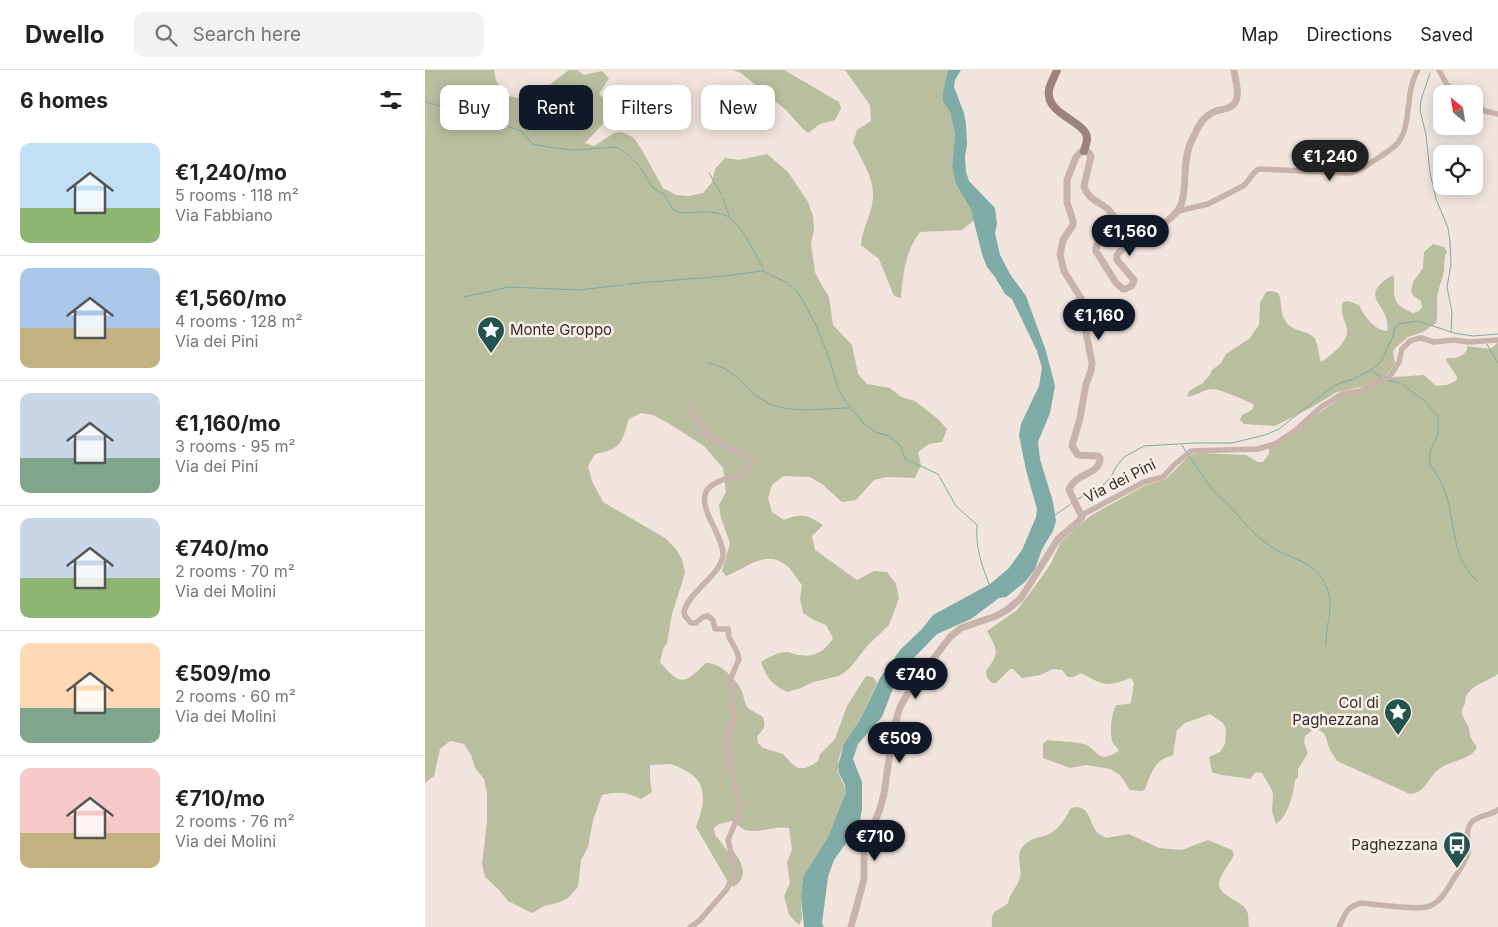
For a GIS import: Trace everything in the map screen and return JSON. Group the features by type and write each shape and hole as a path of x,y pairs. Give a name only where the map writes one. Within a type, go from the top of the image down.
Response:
{"main road":[{"path":"1057,70 1049,90 1050,102 1059,112 1085,132 1087,139 1084,151"}],"street":[{"path":"1084,151 1088,152 1091,158 1084,186 1085,190 1091,198 1108,207 1115,219 1113,226 1097,241 1095,251 1120,287 1128,288 1132,285 1133,280 1117,260 1118,252 1159,227 1178,211 1184,192 1184,166 1189,146 1199,126 1211,113 1232,106 1237,98 1234,70"},
{"path":"1178,211 1208,204 1243,186 1253,173 1259,170 1356,172 1389,151 1400,139 1408,113 1410,90 1419,70"},
{"path":"1439,70 1447,85"},
{"path":"1483,110 1498,114"},
{"name":"Via dei Pini","path":"1084,151 1076,157 1067,180 1067,202 1073,225 1063,240 1060,255 1064,271 1082,300 1092,362 1086,384 1081,418 1073,446 1079,455 1097,456 1101,461 1096,468 1076,479 1071,484 1069,490 1073,501 1082,514 1109,502 1125,491 1144,482 1163,477 1191,451 1258,449 1275,444 1296,430 1321,407 1342,394 1359,391 1390,376 1399,362 1402,349 1411,341 1421,338 1435,342 1498,340"},
{"path":"689,404 706,436 745,455 751,459 752,463 750,468 744,472 712,485 706,493 705,506 720,542 723,554 722,560 690,600 684,612 691,623 696,623 703,617 708,616 713,620 715,629 728,629 729,637 739,659 731,678 734,722 728,734 726,745 739,804 735,825 728,840 734,865 734,874 727,889 699,921 690,927"},
{"path":"851,927 864,879 864,851 884,794 893,731 900,707 909,691 950,637 961,628 996,616 1021,598 1058,539 1078,522 1082,514"},
{"path":"1339,927 1347,909 1361,903 1422,908 1433,905 1446,891 1466,858 1469,848 1467,838 1469,825 1474,819 1493,814 1498,810"}],"green space":[{"path":"425,70 494,70 496,81 499,85 440,85 440,130 509,130 509,96 519,98 519,130 593,130 593,85 550,85 569,70 577,70 584,75 602,71 609,78 599,94 603,98 603,124 585,143 594,146 614,133 622,132 634,138 663,188 676,195 689,196 703,193 712,182 715,169 725,158 739,160 767,154 788,172 808,202 813,216 814,230 811,243 815,272 829,297 833,325 852,345 858,374 867,384 890,388 901,397 915,401 938,419 947,429 942,442 929,444 918,452 921,465 915,478 887,477 874,480 856,500 842,502 822,484 810,477 783,476 772,485 768,498 772,512 784,520 795,516 804,516 823,525 812,536 815,550 857,580 874,571 887,572 896,584 899,598 889,625 867,646 850,668 839,676 813,682 787,692 771,680 765,673 761,662 784,652 805,656 815,654 827,646 833,638 826,625 803,613 800,599 802,585 789,568 779,561 764,559 726,576 722,571 730,543 721,518 719,505 726,492 723,468 704,446 653,415 641,413 629,419 622,439 616,447 595,454 588,466 592,481 603,502 665,538 682,559 685,573 672,614 667,643 663,649 660,662 673,676 683,680 687,679 706,663 717,665 727,672 742,691 747,707 763,717 764,728 757,736 758,743 763,748 783,754 798,768 812,765 818,761 820,754 835,739 847,706 866,676 873,677 877,683 861,718 840,754 838,770 846,792 828,837 803,877 801,897 802,919 799,925 789,915 784,896 790,883 787,863 792,849 789,828 750,831 745,830 732,821 719,824 714,828 715,835 728,852 734,852 742,866 743,876 738,884 733,887 728,882 696,827 703,804 702,789 695,777 675,765 650,765 652,792 641,799 622,793 602,795 593,820 588,847 581,860 578,887 568,898 544,906 532,913 508,901 485,877 482,864 487,821 487,793 484,779 475,768 471,755 464,744 450,741 440,749 434,776 425,783"},
{"path":"733,70 784,70 839,102 841,108 835,120 820,124 808,133 775,101 775,85 756,85 741,73"},
{"path":"845,70 948,70 943,91 943,102 950,112 955,134 952,167 956,184 971,210 974,220 962,230 920,232 908,255 901,298 894,296 879,259 861,245 871,210 873,191 867,169 853,143 857,130 871,121 870,105"},
{"path":"1433,244 1444,247 1447,252 1437,299 1436,323 1423,332 1408,337 1395,348 1393,352 1395,363 1388,373 1380,379 1361,387 1337,392 1275,426 1244,424 1240,420 1242,415 1252,410 1254,405 1222,391 1210,389 1187,397 1189,391 1203,383 1212,370 1221,363 1226,354 1249,339 1259,325 1260,303 1266,292 1278,293 1284,319 1289,326 1313,336 1321,362 1342,344 1347,334 1342,313 1343,302 1348,301 1359,305 1374,325 1387,331 1387,321 1377,301 1376,290 1393,275 1394,292 1398,304 1413,313 1419,311 1422,307 1421,301 1411,292 1413,282 1423,268 1424,252"},
{"path":"1498,343 1498,674 1468,693 1462,710 1471,738 1477,748 1474,752 1443,766 1420,791 1410,794 1337,761 1330,750 1324,734 1314,729 1305,736 1304,742 1308,753 1298,769 1298,777 1295,780 1292,798 1287,810 1276,824 1272,811 1272,790 1262,773 1256,772 1250,779 1212,772 1209,757 1220,752 1225,744 1226,729 1223,723 1210,714 1185,723 1177,730 1173,755 1166,757 1157,764 1145,789 1142,791 1130,790 1120,775 1110,769 1086,765 1070,768 1043,758 1043,744 1047,740 1084,744 1102,757 1119,751 1112,741 1113,713 1116,705 1129,704 1131,702 1134,683 1131,678 1106,684 1095,681 1081,673 1068,677 1062,670 1053,669 1040,675 1022,678 1013,669 1010,669 996,683 992,683 987,678 986,671 994,660 996,651 987,631 1017,610 1050,565 1061,542 1090,516 1146,485 1166,479 1190,455 1199,453 1246,455 1258,462 1263,462 1269,454 1269,448 1343,396 1360,393 1394,377 1424,375 1436,386 1447,385 1457,380 1457,377 1446,360 1447,358 1461,356 1467,350 1467,346 1490,349"},
{"path":"1075,807 1084,809 1089,815 1096,831 1106,838 1129,834 1159,848 1182,850 1208,840 1232,850 1234,855 1221,876 1219,885 1224,893 1244,907 1248,913 1249,927 992,927 993,914 1008,903 1020,878 1020,850 1028,842 1047,835 1058,828 1070,809"}],"water":[{"path":"948,70 961,70 955,80 954,87 966,124 967,145 965,156 966,172 969,181 995,208 997,224 995,233 1000,255 1010,274 1026,296 1046,351 1055,386 1050,413 1038,442 1040,459 1053,502 1056,521 1053,531 1042,549 1035,569 1025,582 1006,597 999,598 971,619 937,634 911,661 895,683 882,717 858,744 853,759 862,782 862,810 859,825 834,860 828,877 822,923 824,927 804,927 801,897 803,877 828,837 846,792 838,766 844,744 860,720 880,678 900,650 922,629 933,615 990,584 1009,568 1022,550 1036,517 1037,509 1019,435 1021,424 1039,386 1042,368 1037,351 1012,299 1005,294 987,267 971,210 956,184 952,167 955,134 950,112 943,102 943,91"}],"waterway":[{"path":"1430,73 1421,100 1420,110 1426,135 1430,173 1436,199 1448,228 1450,242 1451,264 1447,287 1452,312 1451,332"},
{"path":"425,102 481,117 521,131 533,144 573,150 616,147 625,152 640,167 653,188 665,195 673,210 684,213 716,213 727,216 732,220 748,241 764,271"},
{"path":"709,173 722,195"},
{"path":"723,198 729,216"},
{"path":"627,284 762,271 788,283 799,294 816,325 838,388 845,401 863,423 875,432 889,436 901,446 905,459 938,474 956,506 977,525 977,541 980,556 990,586"},
{"path":"464,297 509,287 579,290 623,285"},
{"path":"1078,499 1104,484 1124,457 1144,446 1232,443 1265,435 1279,429 1328,390 1373,369 1381,362 1393,336 1394,329 1399,324 1418,321 1454,333 1473,336 1498,334"},
{"path":"1487,344 1498,363"},
{"path":"709,363 728,370 751,392 769,404 803,410 849,408"},
{"path":"1372,371 1381,377"},
{"path":"1387,380 1400,383 1426,402 1438,417 1438,434 1431,449 1429,463 1446,495 1461,559 1465,567 1478,582"},
{"path":"1182,445 1186,452"},
{"path":"1188,455 1213,490 1255,534 1273,548 1311,567 1323,579 1330,602 1326,645"},
{"path":"1055,515 1072,503"}],"place":[{"name":"Monte Groppo","path":"491,354"},
{"name":"Col di Paghezzana","path":"1398,736"},
{"name":"Paghezzana","path":"1457,869"}]}
